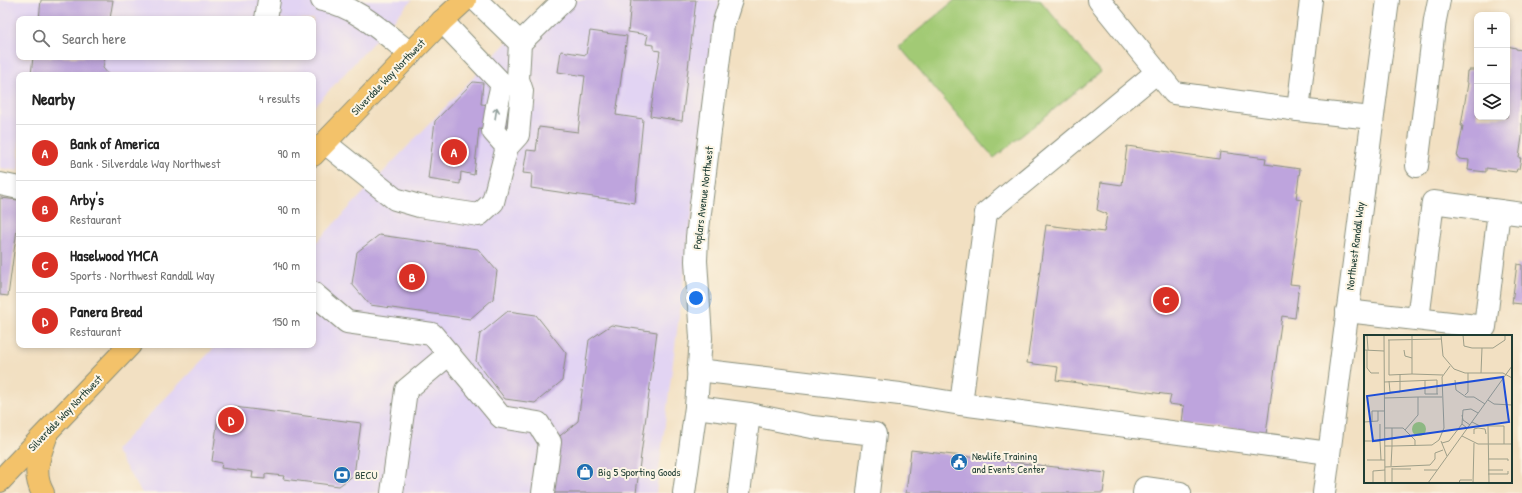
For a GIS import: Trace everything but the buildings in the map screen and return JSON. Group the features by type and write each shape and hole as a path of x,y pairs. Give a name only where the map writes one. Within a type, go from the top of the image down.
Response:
{"main road":[{"name":"Silverdale Way Northwest","path":"319,149 442,21 465,0"},
{"name":"Silverdale Way Northwest","path":"0,481 127,348"},
{"path":"43,493 39,486 36,473 38,459 48,432"}],"street":[{"path":"266,16 269,0"},
{"path":"322,0 331,2 360,15 411,54"},
{"path":"476,0 520,43"},
{"path":"319,149 395,199 419,206 479,215 493,202 507,147 518,135 522,91 518,78 520,43 564,0"},
{"name":"Poplars Avenue Northwest","path":"684,493 696,407 698,370 702,338 696,261 697,237 723,24 731,0"},
{"path":"1099,0 1174,93 1298,110 1372,118"},
{"path":"1298,110 1311,0"},
{"name":"Northwest Randall Way","path":"1324,493 1388,0"},
{"path":"1417,166 1435,20 1439,0"},
{"path":"442,21 502,84 493,131 507,147"},
{"path":"961,404 986,213 1157,72"},
{"path":"0,184 16,187"},
{"path":"1418,319 1433,202 1522,214"},
{"path":"1347,311 1485,327 1499,211"},
{"path":"316,296 346,322 432,334 501,417 538,423 550,442 542,493"},
{"path":"392,493 406,390 449,354"},
{"path":"698,370 892,393 961,404 1329,453"},
{"path":"696,407 749,414 812,427 875,434 868,493"},
{"path":"739,493 749,414"},
{"path":"1144,493 1145,488 1180,493"}],"shaded area":[{"path":"0,0 412,0 316,105 316,72 16,72 16,171 0,168"},
{"path":"547,0 720,0 656,493 142,493 115,450 214,348 316,348 316,243"}],"green space":[{"path":"955,0 1040,0 1100,72 994,158 899,46"}],"place":[{"name":"Bank of America","path":"454,152"},
{"name":"Arby's","path":"412,277"},
{"name":"Haselwood YMCA","path":"1166,300"},
{"name":"Panera Bread","path":"231,420"},
{"name":"Newlife Training and Events Center","path":"959,462"},
{"name":"Big 5 Sporting Goods","path":"585,472"},
{"name":"BECU","path":"342,475"}]}
